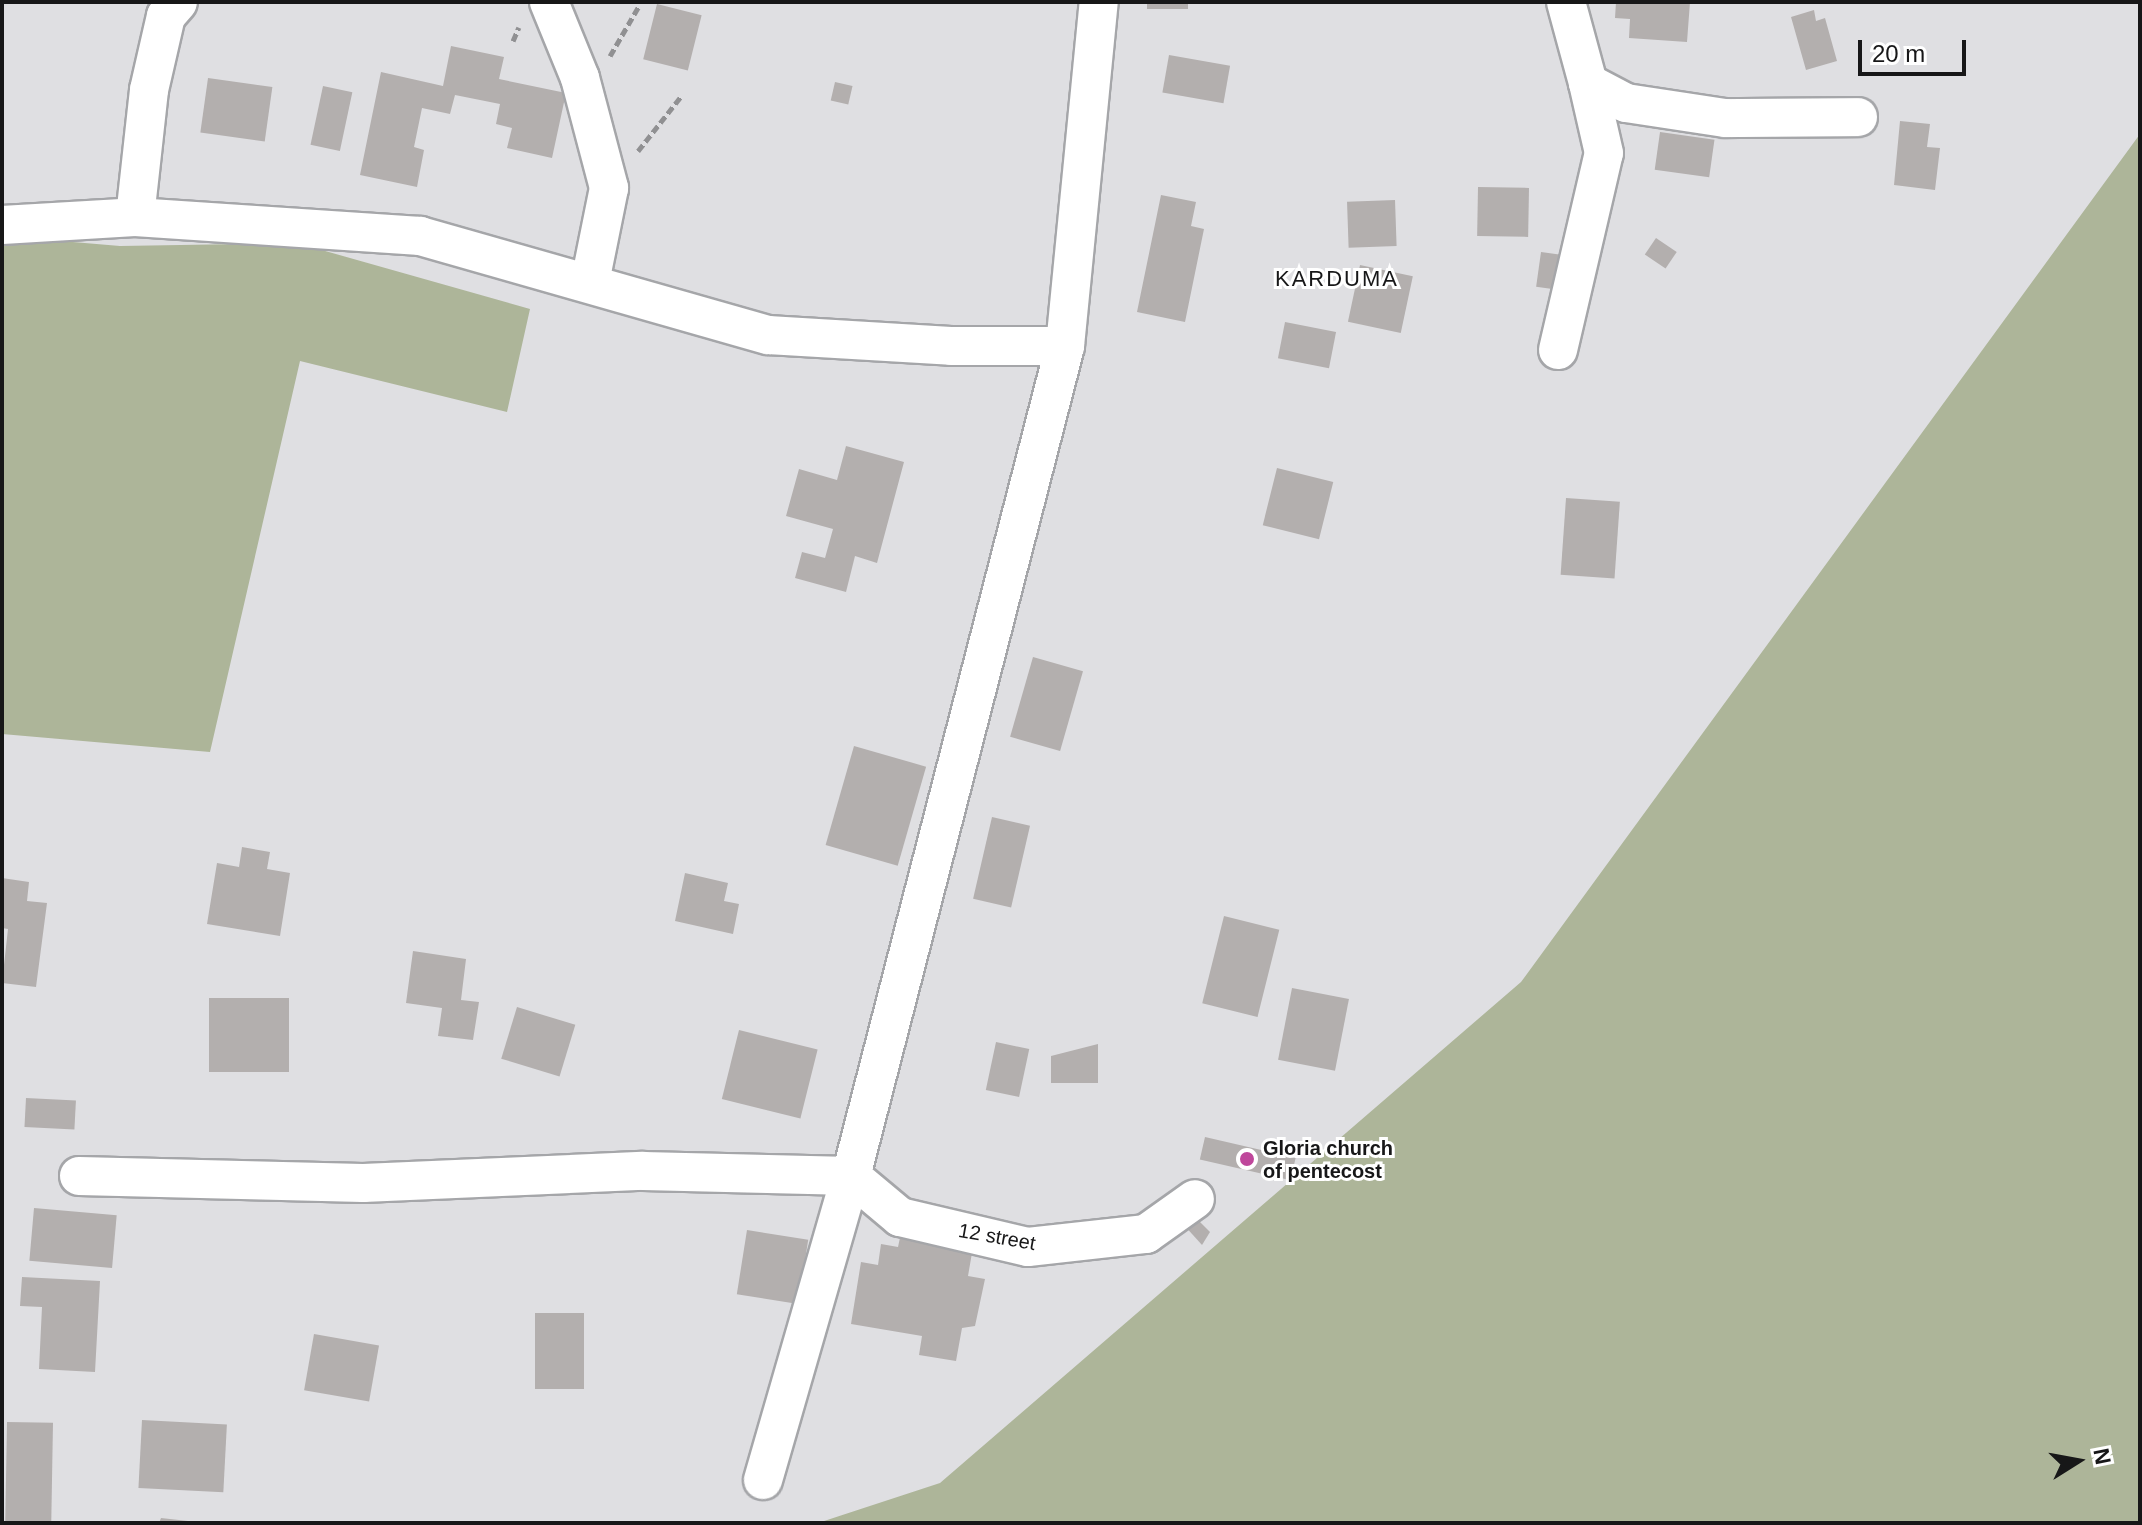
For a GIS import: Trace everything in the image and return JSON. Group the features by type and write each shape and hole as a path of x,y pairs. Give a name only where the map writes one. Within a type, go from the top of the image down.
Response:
{"street":[{"path":"135,217 149,90 166,16 178,2"},
{"path":"549,2 580,78 609,188 590,282"},
{"path":"763,1480 851,1176 1065,346 1099,2"},
{"path":"1558,350 1604,153 1566,2"},
{"path":"1588,83 1626,103 1725,118 1858,117"},
{"path":"2,225 135,217 420,236 768,335 951,346 1065,346"},
{"path":"79,1176 363,1183 643,1171 851,1176"},
{"name":"12 street","path":"851,1176 900,1217 1028,1247 1146,1234 1195,1199"}],"path":[{"path":"580,78 614,54 639,6"},
{"path":"609,188 682,95"}],"green space":[{"path":"2140,134 2140,1523 818,1523 940,1483 1521,982"},
{"path":"2,236 120,246 297,243 530,309 507,412 300,361 210,752 2,734"}],"building":[{"path":"1147,2 1188,2 1188,9 1147,9"},
{"path":"1616,2 1690,2 1687,42 1629,38 1630,19 1615,18"},
{"path":"657,4 702,15 688,70 643,59"},
{"path":"1814,10 1816,21 1825,18 1837,61 1806,70 1791,17"},
{"path":"451,46 504,57 499,79 566,93 552,158 507,148 512,128 496,124 500,104 455,95 450,114 422,108 414,147 424,150 417,187 360,175 381,72 443,86"},
{"path":"1169,55 1230,66 1223,103 1162,92"},
{"path":"208,78 272,87 265,142 200,132"},
{"path":"835,82 853,86 848,105 831,101"},
{"path":"323,86 352,92 340,151 311,145"},
{"path":"1900,121 1930,124 1927,147 1940,148 1935,190 1894,185"},
{"path":"1660,132 1714,140 1709,177 1655,170"},
{"path":"1478,187 1529,188 1528,237 1477,236"},
{"path":"1161,195 1196,202 1191,226 1204,229 1185,322 1137,312"},
{"path":"1395,200 1397,246 1349,248 1347,202"},
{"path":"1656,238 1677,252 1666,269 1645,255"},
{"path":"1541,252 1563,255 1558,290 1536,287"},
{"path":"1360,265 1413,276 1401,333 1348,322"},
{"path":"1285,322 1336,332 1329,368 1278,358"},
{"path":"846,446 904,462 877,563 855,556 846,592 795,578 802,552 825,558 833,529 786,516 799,469 837,480"},
{"path":"1277,468 1333,482 1319,539 1263,525"},
{"path":"1566,498 1620,502 1614,579 1561,575"},
{"path":"1033,657 1083,671 1060,751 1010,737"},
{"path":"854,746 926,767 898,866 826,845"},
{"path":"992,817 1030,826 1011,908 973,899"},
{"path":"242,847 270,852 267,869 290,873 280,936 207,924 217,863 239,867"},
{"path":"685,873 728,883 724,901 739,904 733,934 675,921"},
{"path":"2,878 29,882 27,901 47,903 36,987 2,983 8,929 2,928"},
{"path":"1224,916 1279,930 1258,1017 1202,1003"},
{"path":"413,951 466,959 461,1000 479,1002 473,1040 438,1036 442,1008 406,1003"},
{"path":"1292,988 1349,999 1335,1071 1278,1060"},
{"path":"209,998 289,998 289,1072 209,1072"},
{"path":"517,1007 575,1025 560,1076 501,1059"},
{"path":"739,1030 818,1050 800,1118 722,1099"},
{"path":"996,1042 1029,1049 1019,1097 986,1090"},
{"path":"1098,1044 1098,1083 1051,1083 1051,1056"},
{"path":"26,1098 76,1101 74,1130 24,1127"},
{"name":"Gloria church of pentecost","path":"1205,1137 1296,1158 1290,1180 1200,1159"},
{"path":"34,1208 117,1215 112,1268 29,1261"},
{"path":"1191,1213 1210,1232 1202,1245 1183,1224"},
{"path":"747,1230 808,1240 798,1304 737,1294"},
{"path":"901,1233 973,1247 968,1276 985,1279 975,1326 962,1328 956,1361 919,1355 922,1336 851,1324 861,1262 878,1265 881,1244 898,1247"},
{"path":"22,1277 100,1281 95,1372 39,1369 42,1307 20,1306"},
{"path":"535,1313 584,1313 584,1389 535,1389"},
{"path":"314,1334 379,1345 369,1402 304,1390"},
{"path":"142,1420 227,1424 223,1492 138,1488"},
{"path":"7,1422 53,1423 51,1523 5,1523"},
{"path":"161,1518 188,1521 188,1523 159,1523"}],"place":[{"name":"Gloria church of pentecost","path":"1247,1159"}],"district":[{"name":"KARDUMA","path":"1337,279"}]}
